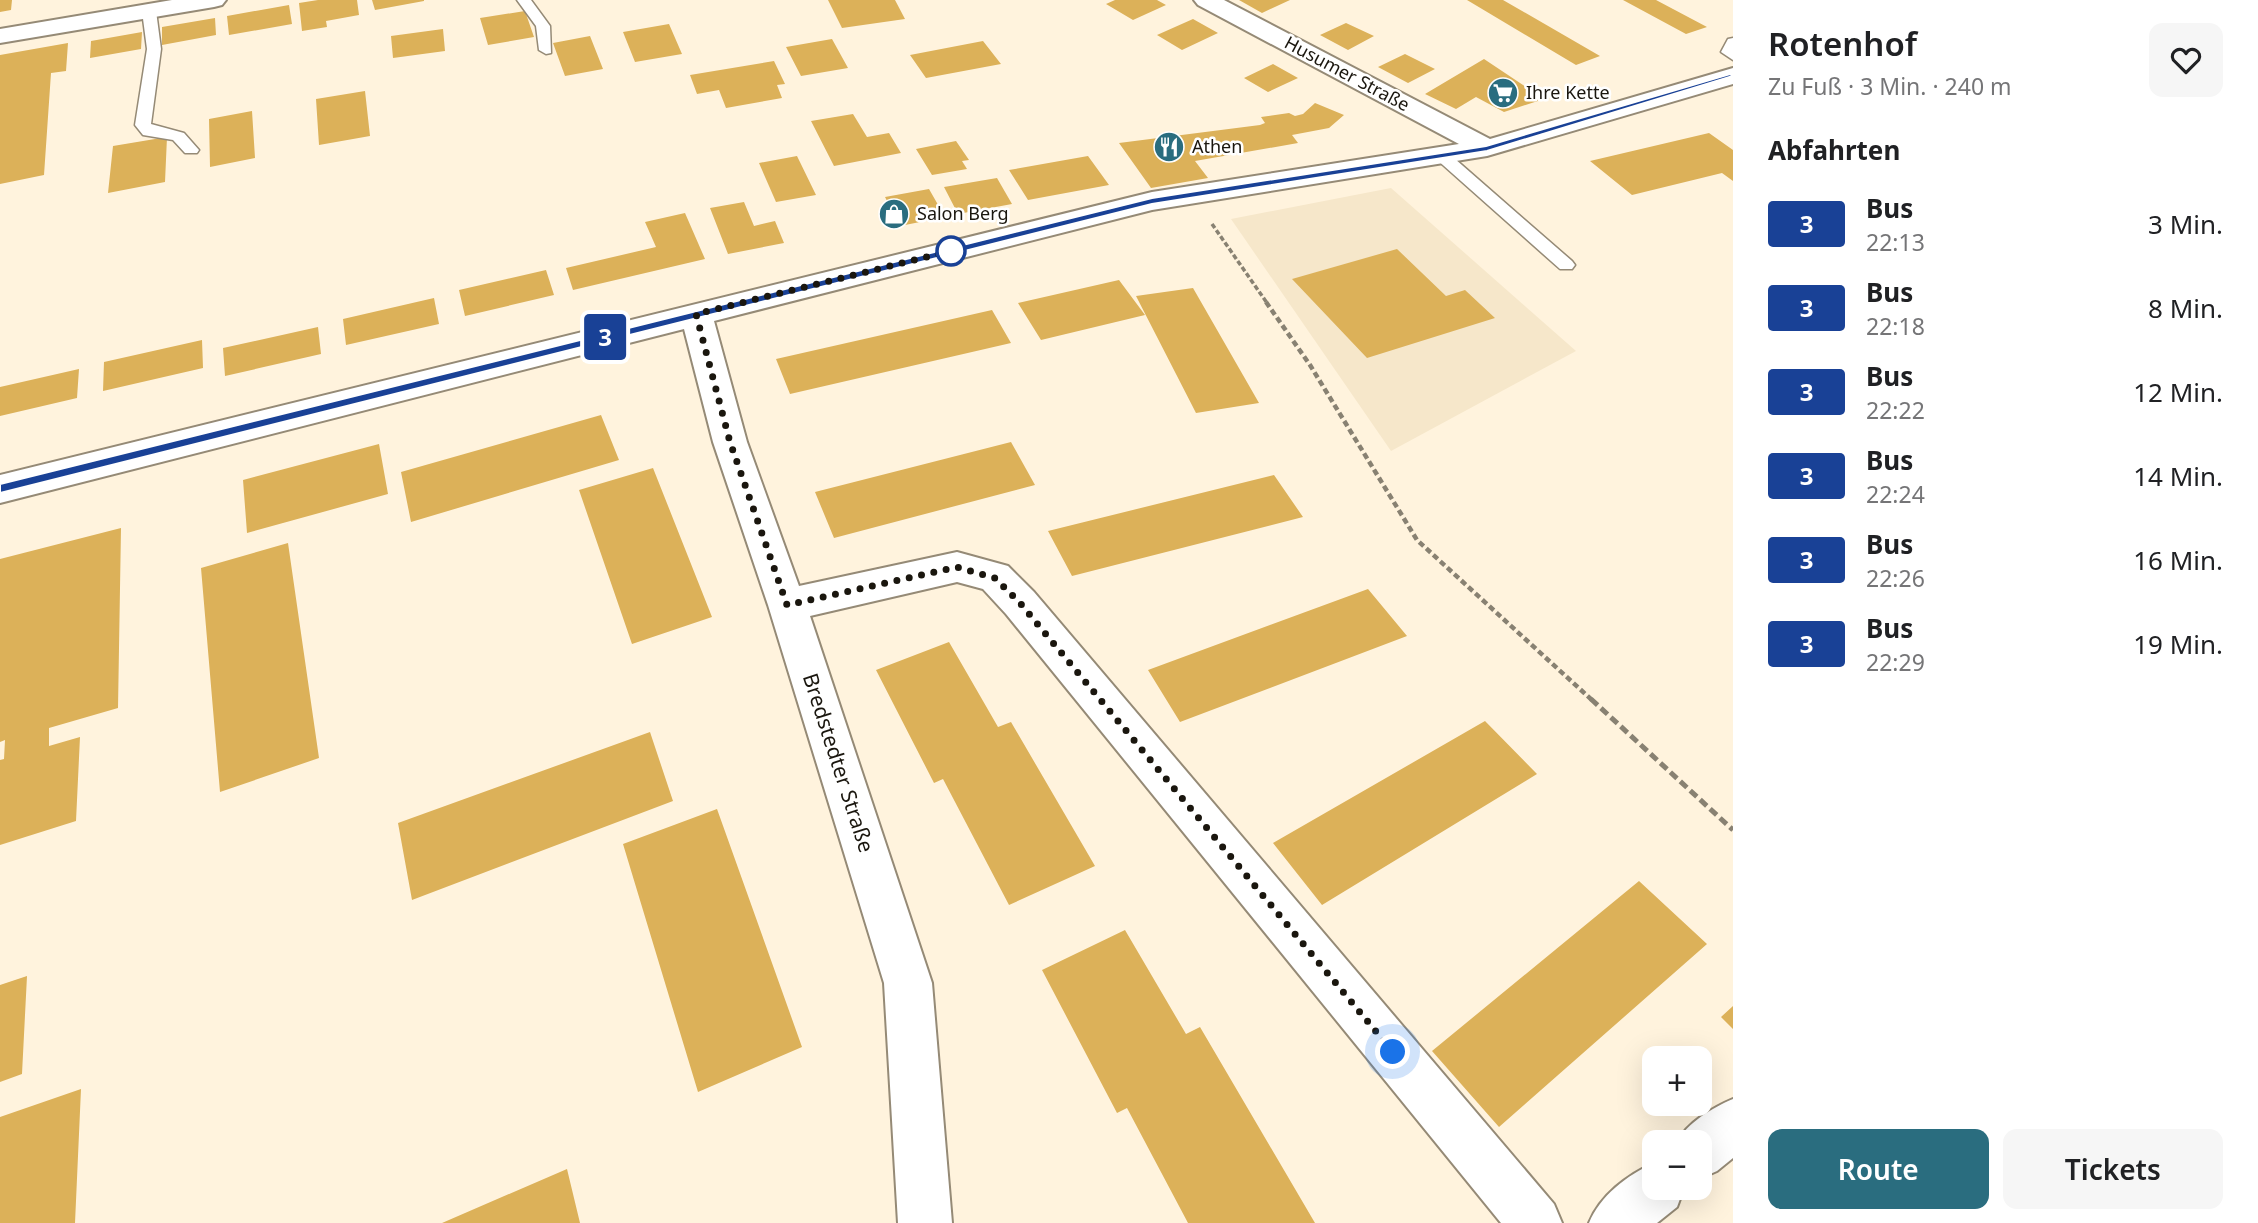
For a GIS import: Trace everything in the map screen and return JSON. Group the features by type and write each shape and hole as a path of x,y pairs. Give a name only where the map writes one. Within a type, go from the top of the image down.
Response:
{"street":[{"path":"0,36 214,0"},
{"name":"Husumer Straße","path":"1206,0 1487,148"},
{"path":"0,489 1152,201 1194,197 1487,148 1733,76"},
{"name":"Bredstedter Straße","path":"696,314 730,442 787,605 908,983 925,1223"},
{"path":"787,605 957,567 995,578 1020,603 1535,1223"},
{"path":"1712,1142 1733,1125"},
{"path":"1616,1223 1644,1200"}],"lane":[{"path":"524,0 543,26 546,50"},
{"path":"149,11 154,49 143,125 149,132 174,134 186,140 191,150"},
{"path":"1733,42 1728,52 1733,56"},
{"path":"1441,155 1566,265"}],"path":[{"path":"1194,197 1310,365 1418,540 1733,830"}],"shaded area":[{"path":"1391,188 1576,351 1391,451 1231,219"}],"building":[{"path":"0,0 12,0 11,10 0,12"},
{"path":"357,0 359,15 326,21 327,27 302,31 299,3"},
{"path":"372,0 424,0 424,1 375,10"},
{"path":"828,0 895,0 905,19 842,28"},
{"path":"1115,0 1157,0 1166,5 1133,20 1106,4"},
{"path":"1239,0 1290,0 1262,13"},
{"path":"1467,0 1503,0 1600,56 1576,65"},
{"path":"1623,0 1656,0 1707,27 1686,34"},
{"path":"289,5 292,24 229,35 227,16"},
{"path":"525,11 534,37 488,45 480,18"},
{"path":"215,18 216,35 162,45 162,27"},
{"path":"1193,19 1218,33 1182,50 1157,35"},
{"path":"1346,23 1374,36 1348,50 1320,35"},
{"path":"669,24 682,54 635,62 623,32"},
{"path":"443,29 445,51 393,58 391,36"},
{"path":"142,32 141,49 90,58 91,41"},
{"path":"590,36 603,69 565,76 553,43"},
{"path":"832,39 848,68 801,76 786,47"},
{"path":"983,41 1001,64 926,78 910,55"},
{"path":"68,43 66,71 51,73 44,175 0,184 0,55"},
{"path":"1405,54 1435,69 1408,83 1378,67"},
{"path":"1484,59 1544,99 1504,112 1476,97 1456,109 1425,94"},
{"path":"774,61 785,84 777,85 782,98 726,108 719,90 697,94 690,75"},
{"path":"1273,64 1298,78 1268,92 1244,78"},
{"path":"365,91 370,136 319,145 316,99"},
{"path":"1315,103 1344,115 1329,128 1292,135 1298,143 1195,161 1208,178 1151,188 1119,143 1260,125 1265,123 1261,117 1303,114"},
{"path":"252,111 255,158 210,167 209,119"},
{"path":"853,114 867,137 889,133 901,153 834,166 811,121"},
{"path":"1709,133 1733,150 1733,181 1722,173 1632,195 1590,161"},
{"path":"167,137 165,182 108,193 113,146"},
{"path":"956,141 969,160 962,161 967,169 932,175 916,149"},
{"path":"797,156 816,195 776,202 759,163"},
{"path":"1088,156 1109,185 1028,200 1009,170"},
{"path":"997,178 1012,204 958,214 944,187"},
{"path":"929,189 945,217 900,226 885,197"},
{"path":"744,202 754,226 775,221 784,243 728,254 710,208"},
{"path":"685,213 705,259 573,290 566,268 656,247 645,222"},
{"path":"1397,249 1446,296 1465,290 1495,318 1367,358 1292,279"},
{"path":"546,270 554,295 465,316 459,290"},
{"path":"1119,280 1145,315 1041,340 1018,303"},
{"path":"1193,288 1259,403 1196,413 1136,296"},
{"path":"434,298 439,324 346,345 343,319"},
{"path":"992,310 1011,343 790,394 776,359"},
{"path":"318,327 321,354 225,376 223,348"},
{"path":"202,340 203,368 103,391 104,362"},
{"path":"79,369 77,398 0,416 0,387"},
{"path":"601,415 619,460 411,522 401,472"},
{"path":"1011,442 1035,485 834,538 815,492"},
{"path":"379,444 388,494 247,533 243,480"},
{"path":"653,468 712,617 632,644 579,490"},
{"path":"1274,475 1303,517 1072,576 1048,531"},
{"path":"121,528 118,708 49,728 49,746 80,737 76,821 0,845 0,760 4,759 5,740 0,742 0,559"},
{"path":"288,543 319,758 220,792 201,568"},
{"path":"1368,589 1407,636 1180,722 1148,670"},
{"path":"949,642 998,727 1011,722 1095,866 1009,905 943,779 934,783 876,670"},
{"path":"1485,721 1537,774 1322,905 1273,843"},
{"path":"650,732 673,801 412,900 398,823"},
{"path":"717,809 802,1047 698,1092 623,844"},
{"path":"1639,881 1707,944 1499,1127 1432,1051"},
{"path":"1125,930 1186,1034 1200,1027 1315,1223 1188,1223 1127,1108 1117,1113 1042,970"},
{"path":"27,976 22,1074 0,1082 0,985"},
{"path":"1733,1006 1733,1029 1721,1017"},
{"path":"81,1089 75,1223 0,1223 0,1117"},
{"path":"567,1169 580,1223 442,1223"}],"bus line":[{"name":"3","path":"0,489 1152,201 1194,197 1487,148 1733,76"}],"place":[{"name":"Ihre Kette","path":"1503,93"},
{"name":"Athen","path":"1169,147"},
{"name":"Salon Berg","path":"894,214"}],"route":[{"path":"951,251 696,314 730,442 787,605 957,567 995,578 1020,603 1393,1052"}]}
